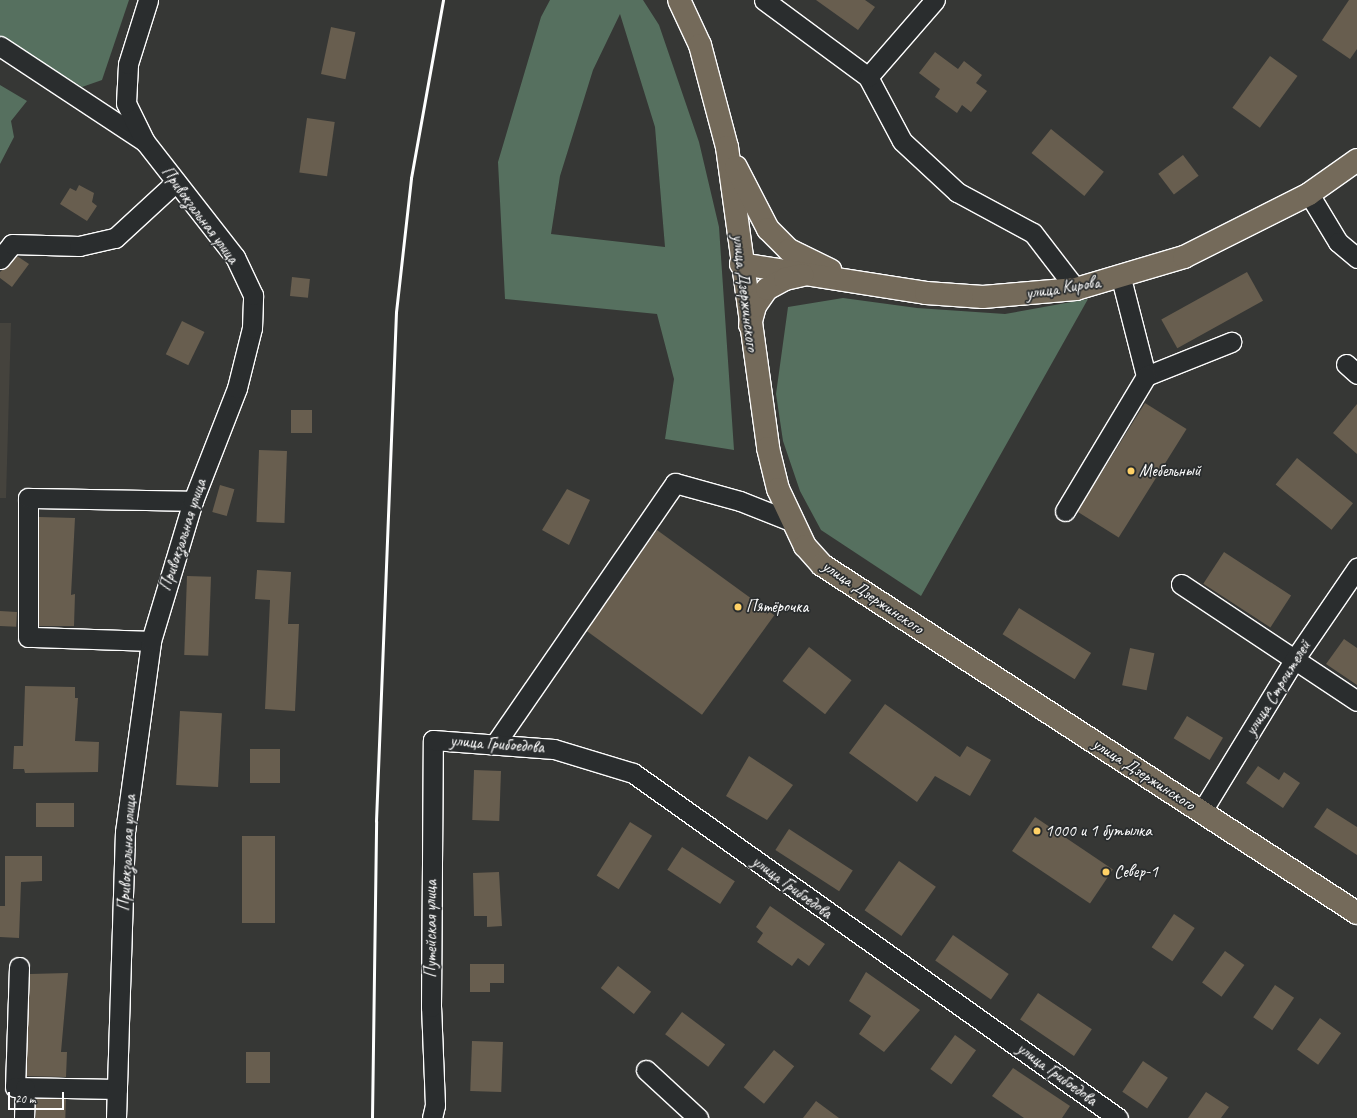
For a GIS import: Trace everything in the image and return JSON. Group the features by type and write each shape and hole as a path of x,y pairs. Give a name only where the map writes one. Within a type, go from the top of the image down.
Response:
{"main road":[{"name":"улица Дзержинского","path":"679,0 700,44 727,147 749,330 768,448 778,489 805,546 822,565 1357,913"},
{"path":"727,147 747,191 774,234 789,250 815,265 862,282"},
{"name":"улица Кирова","path":"741,264 926,293 983,297 1076,289 1121,278 1184,257 1309,194 1357,160"},
{"path":"749,330 754,306 767,289 785,279 807,274"}],"street":[{"name":"Привокзальная улица","path":"116,1118 125,832 151,641 193,501 237,388 252,328 253,295 235,257 146,142 126,103 128,64 148,0"},
{"path":"764,0 868,77 902,141 957,192 1034,233 1076,289"},
{"path":"868,77 935,0"},
{"path":"0,46 146,142"},
{"path":"0,259 12,244 79,246 115,238 176,182"},
{"path":"1309,194 1338,242 1357,258"},
{"path":"1121,278 1146,376"},
{"path":"1065,511 1146,376 1231,342"},
{"path":"495,744 675,483 740,501 793,522"},
{"path":"151,641 28,637 28,498 193,501"},
{"name":"улица Строителей","path":"1202,811 1294,660 1357,568"},
{"path":"1181,584 1357,701"},
{"name":"улица Грибоедова","path":"433,740 554,749 633,773 1118,1118"},
{"name":"Путейская улица","path":"432,1118 435,1105 431,1007 433,740"},
{"path":"19,968 15,1087 117,1089"},
{"path":"646,1070 698,1118"},
{"path":"24,1118 25,1088"}],"shaded area":[{"path":"0,323 11,323 6,498 0,498"}],"green space":[{"path":"0,0 129,0 102,80 82,87 0,36"},
{"path":"550,0 643,0 659,25 699,142 719,227 734,450 665,439 674,379 657,314 505,299 498,162 541,17","holes":["620,14 655,127 665,247 551,234 560,176 593,70"]},
{"path":"0,85 27,101 11,121 14,137 0,164"},
{"path":"843,298 917,308 1005,314 1088,299 921,596 821,530 800,491 783,441 776,394 788,307"}],"building":[{"path":"816,0 865,0 875,7 858,30"},
{"path":"1349,0 1357,0 1357,49 1350,59 1322,40"},
{"path":"331,27 355,32 345,79 321,74"},
{"path":"935,52 958,69 964,61 982,75 976,83 987,91 971,112 962,105 957,113 935,97 940,89 919,73"},
{"path":"1270,56 1298,76 1260,128 1232,108"},
{"path":"307,118 335,122 327,176 299,172"},
{"path":"1051,129 1104,172 1084,196 1031,153"},
{"path":"1183,155 1199,176 1174,194 1158,174"},
{"path":"79,185 94,193 92,202 97,206 87,221 60,204 70,188 76,191"},
{"path":"17,256 29,264 12,287 0,278 0,272"},
{"path":"1247,272 1263,301 1177,348 1161,320"},
{"path":"292,277 310,279 308,298 290,296"},
{"path":"182,321 204,332 188,365 166,354"},
{"name":"Мебельный","path":"1145,403 1187,429 1119,538 1077,512"},
{"path":"1357,404 1357,454 1333,433"},
{"path":"291,410 312,410 312,433 291,433"},
{"path":"259,450 287,451 284,523 256,522"},
{"path":"1297,458 1353,503 1332,530 1276,484"},
{"path":"220,485 234,489 227,516 212,512"},
{"path":"567,489 590,500 569,545 542,530"},
{"path":"39,517 75,518 71,595 75,594 74,626 39,626"},
{"path":"657,530 774,615 702,715 585,630"},
{"path":"1224,552 1291,596 1270,627 1203,584"},
{"path":"257,570 291,572 288,624 299,624 295,711 265,709 270,600 255,599"},
{"path":"187,576 211,577 208,656 184,655"},
{"path":"1019,608 1091,653 1075,679 1003,634"},
{"path":"0,611 17,612 16,627 0,626"},
{"path":"1344,639 1357,648 1357,685 1326,664"},
{"path":"809,647 852,680 825,714 783,681"},
{"path":"1130,648 1154,653 1147,690 1122,685"},
{"path":"25,686 75,687 75,698 78,698 75,741 99,742 98,772 25,773 24,769 13,769 14,746 23,746"},
{"path":"885,704 960,757 967,746 991,760 970,796 935,776 917,802 849,753"},
{"path":"180,711 222,713 218,787 176,785"},
{"path":"1187,716 1223,738 1210,760 1174,738"},
{"path":"250,749 280,749 280,783 250,783"},
{"path":"749,756 793,785 767,820 726,796"},
{"path":"1258,766 1279,780 1284,772 1300,783 1283,808 1246,783"},
{"path":"474,770 501,771 499,821 472,820"},
{"path":"36,803 74,803 74,827 36,827"},
{"path":"1327,808 1357,827 1357,855 1314,827"},
{"path":"1035,817 1113,870 1090,904 1012,851"},
{"path":"630,822 652,836 619,889 597,875"},
{"path":"789,829 853,870 839,891 775,850"},
{"path":"242,836 275,836 275,923 242,923"},
{"path":"682,847 735,881 720,904 667,870"},
{"path":"5,856 42,856 42,881 21,882 19,938 0,937 0,906 5,906"},
{"path":"899,861 936,887 901,936 865,910"},
{"path":"499,872 502,926 487,927 487,916 474,916 473,873"},
{"path":"770,906 825,944 809,966 798,958 792,966 757,942 763,933 756,927"},
{"path":"1174,914 1195,928 1172,961 1152,947"},
{"path":"953,935 1009,974 991,999 935,960"},
{"path":"1225,951 1244,965 1221,997 1202,983"},
{"path":"470,964 504,964 504,983 490,983 490,992 470,992"},
{"path":"618,966 651,992 634,1014 601,988"},
{"path":"866,972 920,1010 884,1052 859,1034 871,1016 849,1001"},
{"path":"68,973 61,1052 67,1052 66,1077 26,1076 30,974"},
{"path":"1275,985 1294,998 1272,1030 1253,1017"},
{"path":"1038,993 1092,1029 1074,1056 1020,1020"},
{"path":"682,1012 725,1044 708,1067 665,1034"},
{"path":"1320,1018 1341,1033 1318,1065 1297,1050"},
{"path":"955,1035 976,1050 951,1084 930,1069"},
{"path":"472,1041 503,1042 501,1092 470,1091"},
{"path":"774,1050 794,1066 764,1104 744,1087"},
{"path":"246,1052 270,1052 270,1083 246,1083"},
{"path":"1143,1061 1168,1078 1147,1108 1122,1092"},
{"path":"1013,1068 1070,1106 1062,1118 1024,1118 992,1096"},
{"path":"1206,1092 1229,1107 1221,1118 1188,1118"},
{"path":"36,1098 66,1099 65,1118 35,1118"},
{"path":"816,1101 839,1118 803,1118"}],"railway":[{"path":"372,1118 376,821 396,312 411,178 443,0"}],"place":[{"name":"Мебельный","path":"1131,471"},
{"name":"Пятёрочка","path":"738,607"},
{"name":"1000 и 1 бутылка","path":"1037,831"},
{"name":"Север-1","path":"1106,872"}]}
